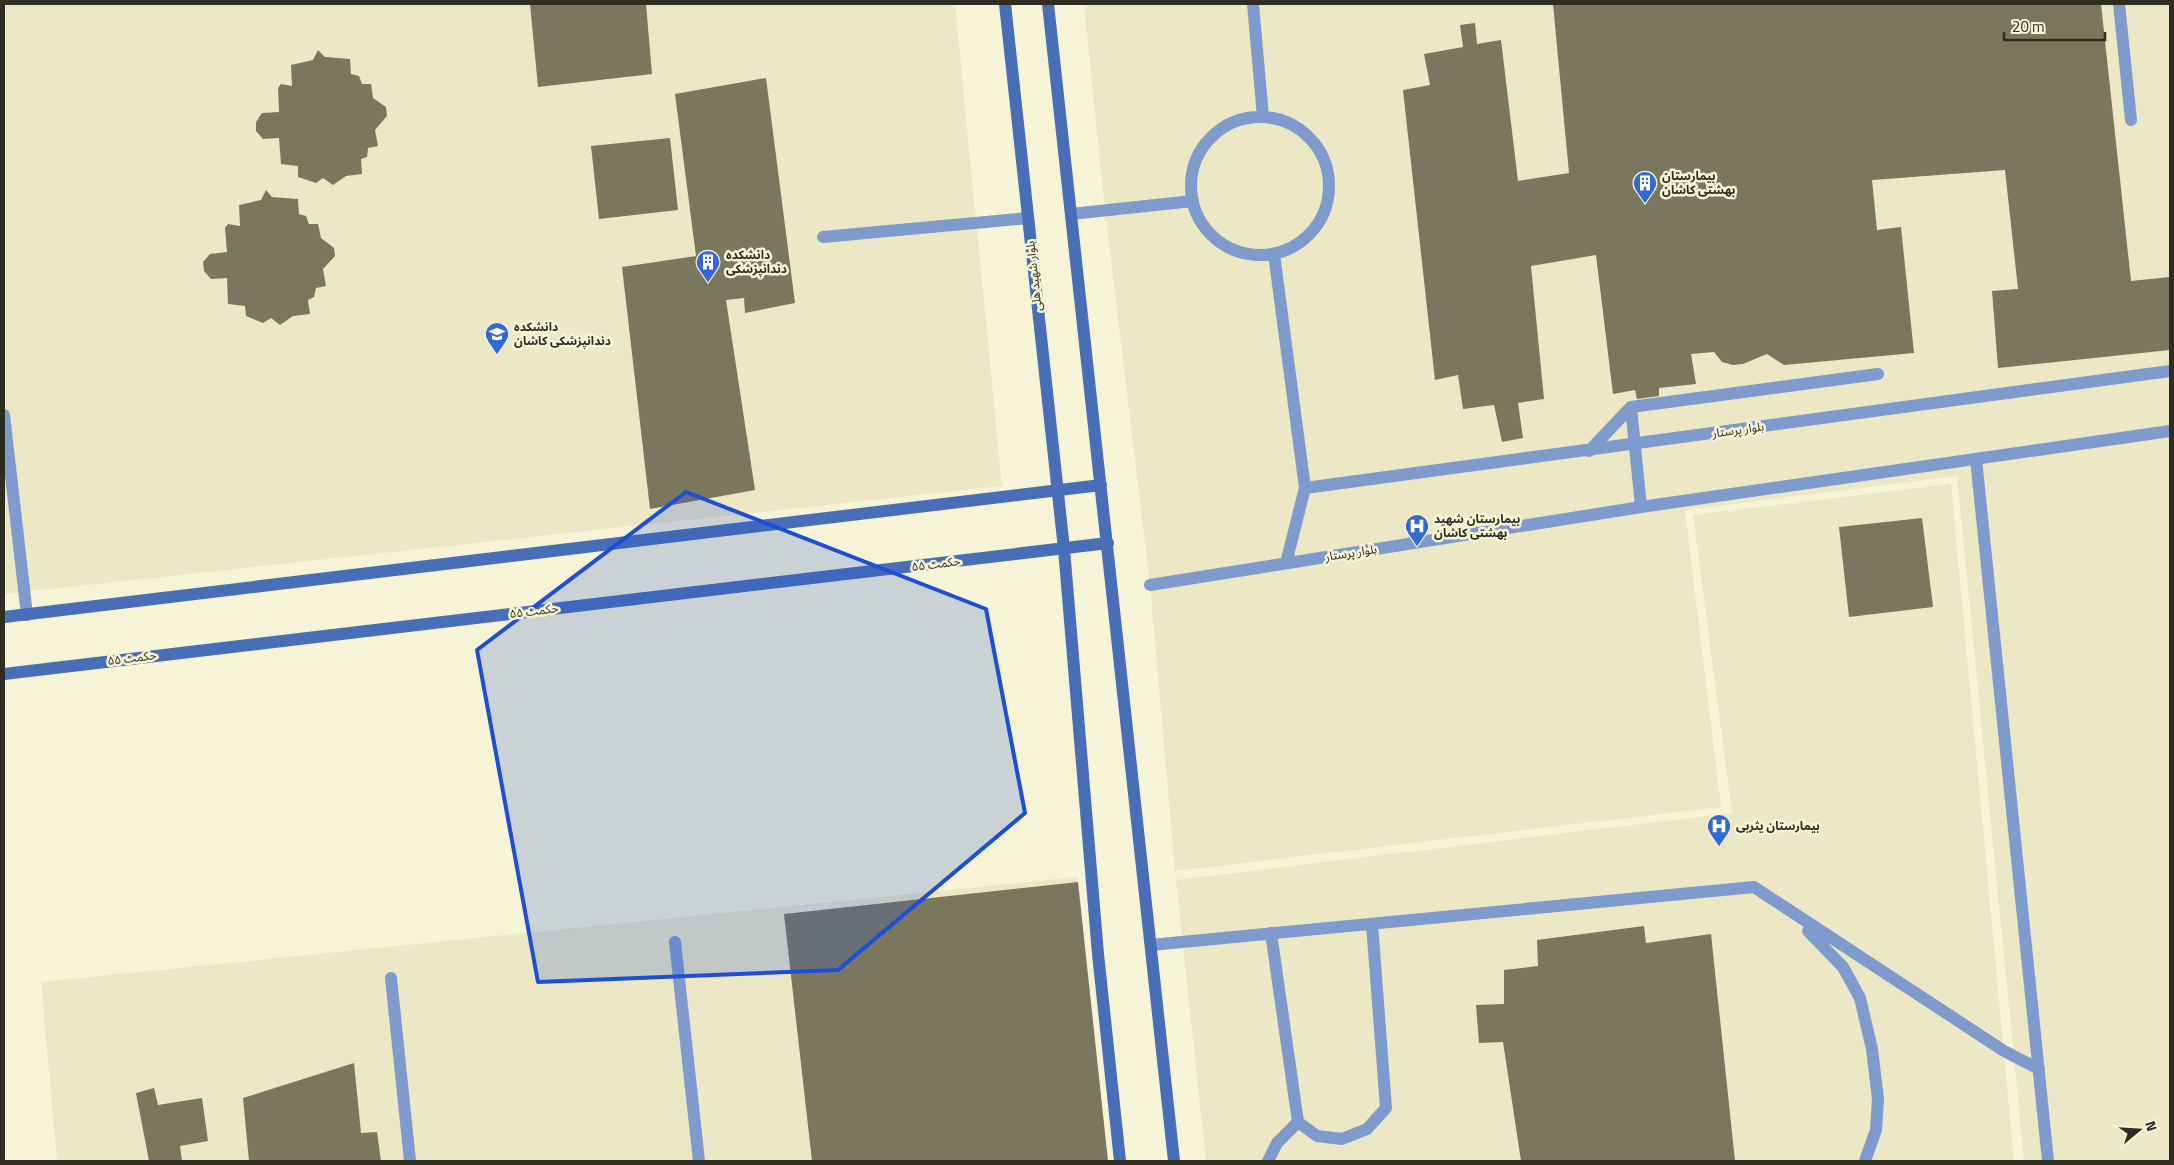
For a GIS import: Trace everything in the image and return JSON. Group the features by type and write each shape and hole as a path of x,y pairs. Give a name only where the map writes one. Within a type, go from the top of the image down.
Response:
{"street":[{"name":"بلوار شهید هلی","path":"1005,4 1056,492 1064,549 1098,954 1120,1161"},
{"path":"1048,4 1174,1161"},
{"path":"1253,4 1263,116"},
{"path":"2119,4 2131,120"},
{"path":"1263,116 1285,121 1305,133 1320,150 1328,172 1329,195 1323,217 1310,236 1290,249 1269,256 1245,255 1224,246 1206,231 1195,211 1191,189 1194,166 1204,145 1220,129 1240,119 1263,116"},
{"path":"1071,214 1193,201"},
{"path":"823,237 1028,218"},
{"path":"1274,254 1305,488 1286,563"},
{"name":"بلوار پرستار","path":"1305,488 2170,371"},
{"path":"1589,451 1630,407 1878,374"},
{"path":"1630,407 1641,507"},
{"path":"4,414 27,615"},
{"name":"بلوار پرستار","path":"1150,585 1641,507 2170,431"},
{"path":"1976,459 2048,1161"},
{"path":"4,617 1056,492 1101,485"},
{"name":"حکمت ۵۵","path":"4,674 1108,543"},
{"path":"1151,945 1754,887 2004,1051 2039,1069"},
{"path":"1754,887 1785,909 1820,942 1842,967 1860,998 1872,1049 1878,1099 1876,1130 1865,1161"},
{"path":"1271,933 1298,1122 1318,1136 1342,1139 1367,1129 1386,1108 1372,924"},
{"path":"675,942 699,1161"},
{"path":"391,978 410,1161"},
{"path":"1268,1161 1277,1142 1298,1122"}],"highlighted area":[{"path":"686,492 986,609 1025,813 838,970 538,982 477,650"}],"shaded area":[{"name":"دانشکده دندانپزشکی کاشان","path":"4,4 955,4 1002,486 4,594"},
{"name":"بیمارستان شهید بهشتی کاشان","path":"1084,4 2170,4 2170,1161 2024,1161 1957,476 1685,510 1721,807 1175,871 1150,585 1105,210"},
{"name":"بیمارستان یثربی","path":"1951,484 2014,1161 1206,1161 1176,880 1732,813 1693,515"},
{"path":"1077,877 1107,1161 57,1161 41,982"}],"building":[{"path":"530,4 646,4 652,74 538,87"},
{"name":"بیمارستان بهشتی کاشان","path":"1553,4 2101,4 2131,281 2170,277 2170,350 1998,368 1992,291 2018,289 2005,170 1872,180 1877,230 1901,227 1914,353 1784,365 1767,354 1743,364 1733,365 1722,362 1714,352 1691,354 1696,384 1659,388 1659,396 1637,399 1635,390 1613,394 1596,255 1531,266 1544,399 1518,403 1523,438 1502,442 1494,405 1463,409 1458,375 1435,380 1403,90 1430,85 1424,54 1463,47 1460,25 1475,23 1477,44 1501,40 1518,181 1569,173"},
{"path":"318,50 325,57 350,59 351,74 359,76 362,84 371,84 373,98 386,107 387,116 375,130 378,146 368,148 367,157 361,159 362,174 346,176 333,185 323,178 316,183 298,177 298,166 281,164 279,138 263,139 256,131 256,122 262,113 279,112 278,88 281,84 292,86 291,65 313,60"},
{"name":"دانشکده دندانپزشکی","path":"766,78 795,303 745,313 744,298 726,300 755,490 650,509 622,267 696,256 675,94"},
{"path":"670,138 678,210 599,219 591,146"},
{"path":"266,190 272,197 298,199 299,214 306,216 309,224 318,224 321,238 334,248 335,256 323,269 326,286 316,288 314,297 308,300 310,314 293,316 280,325 271,318 263,323 246,316 245,306 228,304 227,278 211,279 204,271 203,262 210,254 227,252 225,228 228,224 240,226 239,205 261,200"},
{"path":"1922,518 1933,607 1849,617 1839,527"},
{"path":"1078,882 1108,1161 812,1161 784,914"},
{"path":"1644,926 1646,943 1711,934 1735,1161 1521,1161 1503,1042 1479,1043 1476,1005 1504,1004 1504,970 1538,966 1537,940"},
{"path":"354,1063 361,1133 377,1132 381,1161 249,1161 243,1098"},
{"path":"154,1088 158,1105 202,1098 208,1141 180,1146 182,1161 149,1161 136,1093"}],"place":[{"name":"بیمارستان بهشتی کاشان","path":"1645,204"},
{"name":"دانشکده دندانپزشکی","path":"708,283"},
{"name":"دانشکده دندانپزشکی کاشان","path":"497,355"},
{"name":"بیمارستان شهید بهشتی کاشان","path":"1417,547"},
{"name":"بیمارستان یثربی","path":"1719,847"}]}
